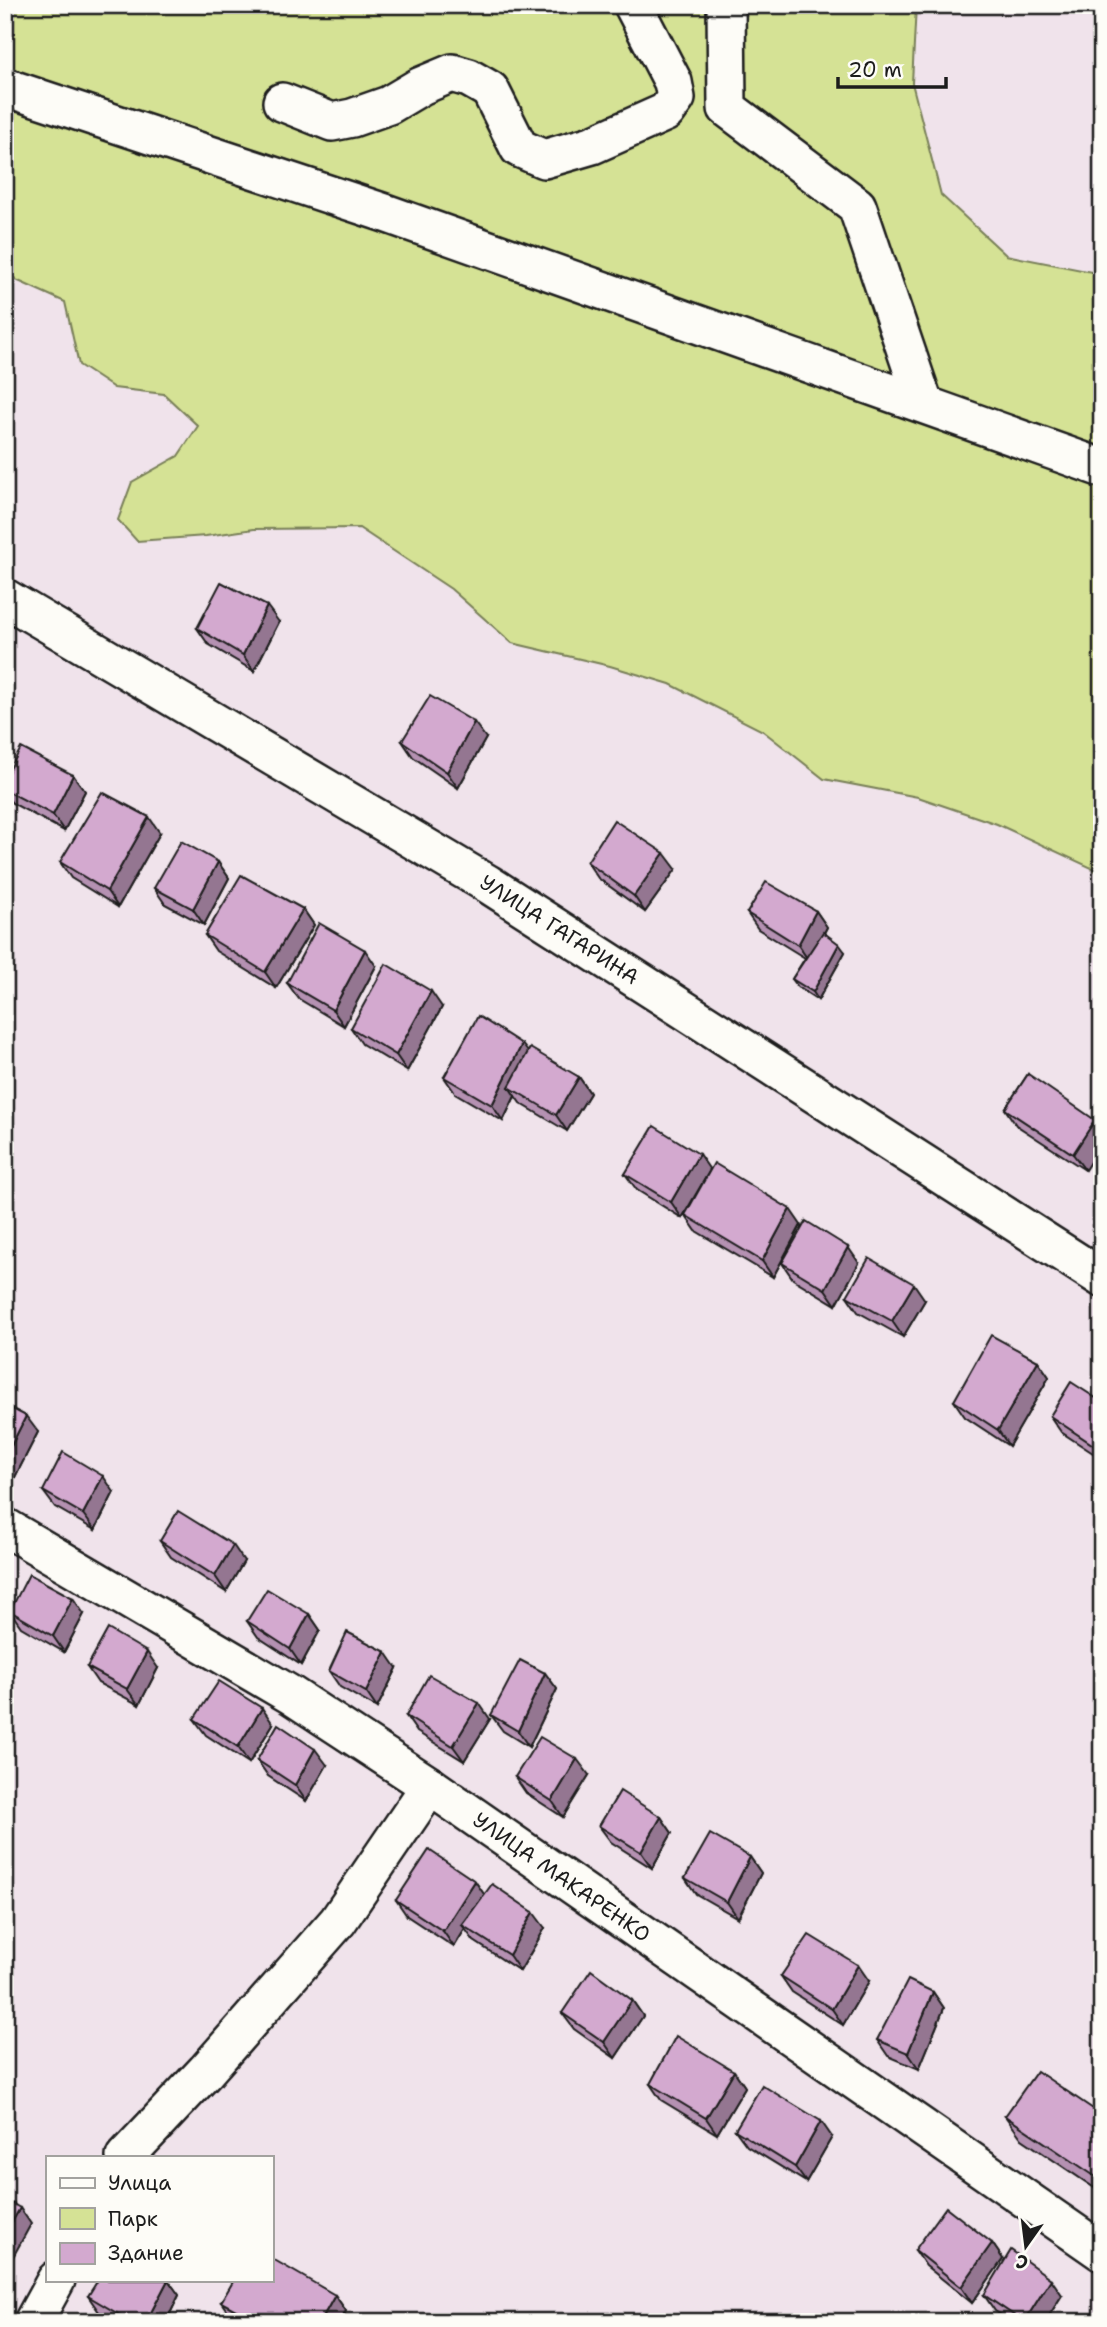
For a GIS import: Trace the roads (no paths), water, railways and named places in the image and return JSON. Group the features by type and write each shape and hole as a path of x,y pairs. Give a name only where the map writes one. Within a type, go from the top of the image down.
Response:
{"street":[{"path":"282,102 332,121 352,118 389,105 421,86 452,73 469,78 490,90 519,148 544,159 592,145 666,112 676,98 673,82 633,5"},
{"path":"726,5 727,108 858,206 924,404"},
{"path":"5,87 385,213 1102,468"},
{"name":"УЛИЦА ГАГАРИНА","path":"5,598 488,884 1102,1278"},
{"name":"УЛИЦА МАКАРЕНКО","path":"5,1527 291,1695 430,1786 1102,2252"},
{"path":"126,2156 206,2071 338,1921 430,1786"},
{"path":"33,2322 55,2282"}]}
